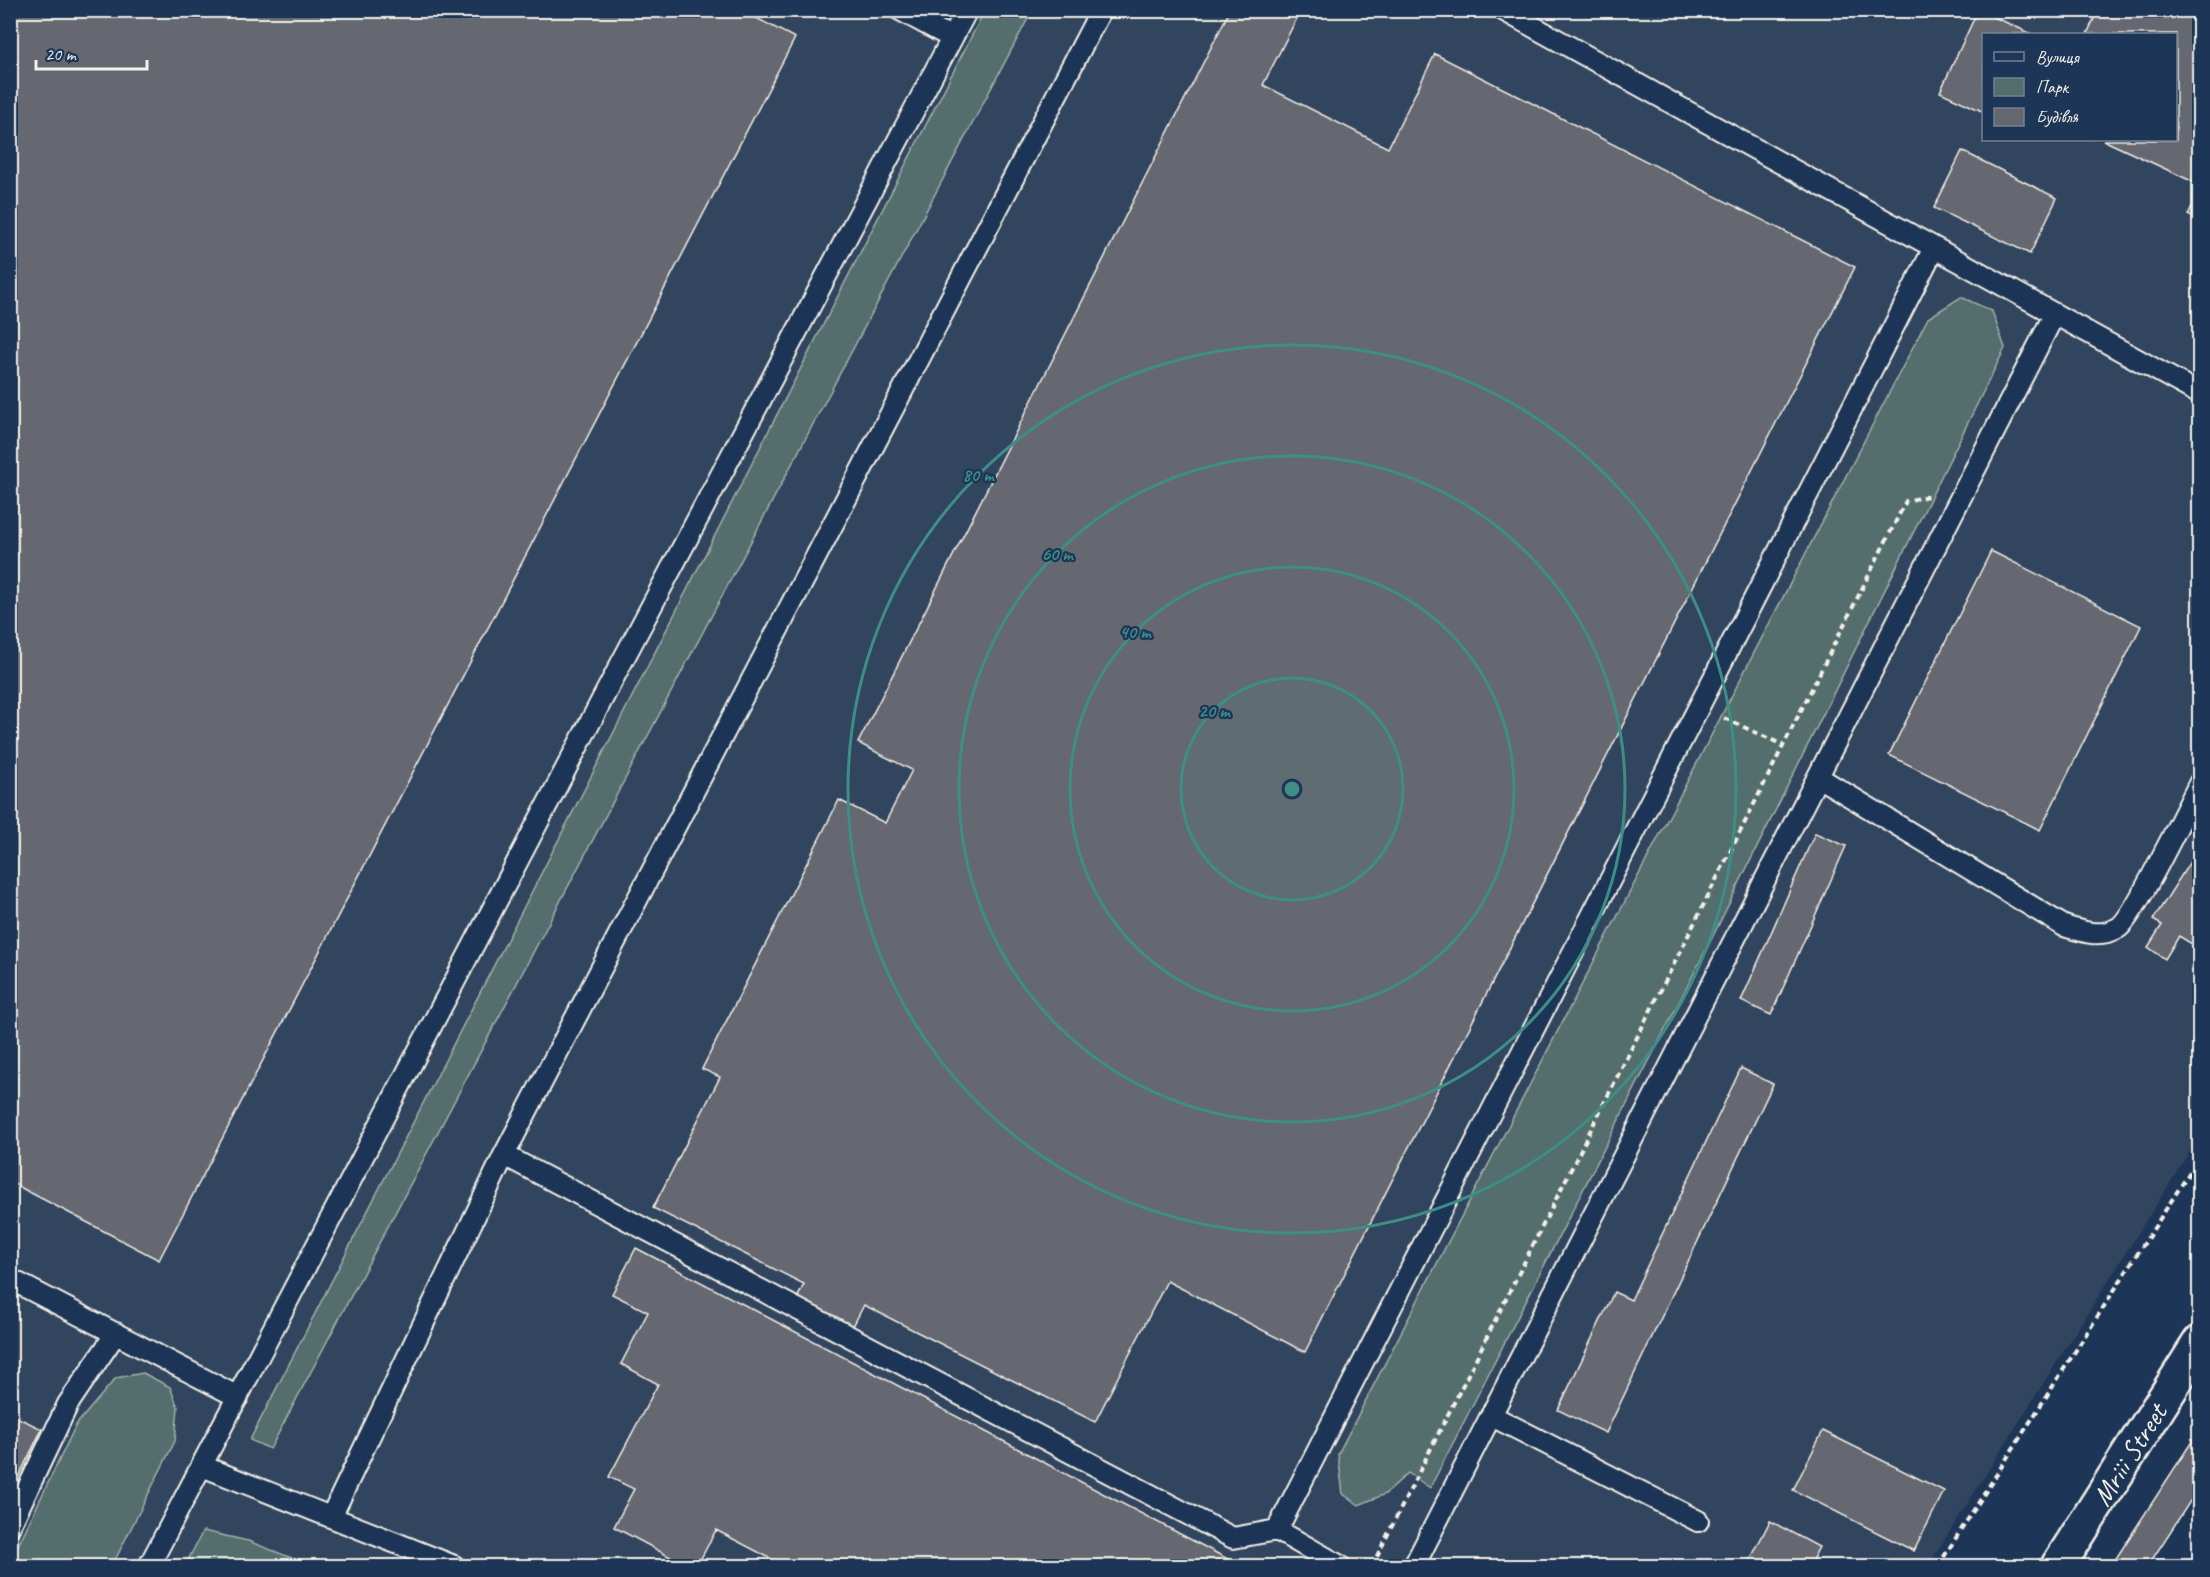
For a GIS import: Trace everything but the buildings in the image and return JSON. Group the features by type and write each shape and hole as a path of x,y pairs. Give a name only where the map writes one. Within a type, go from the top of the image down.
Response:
{"street":[{"name":"Mriii Street","path":"2058,1566 2199,1342"}],"lane":[{"path":"900,10 952,38"},
{"path":"149,1566 595,713 967,10"},
{"path":"331,1518 504,1155 1101,10"},
{"path":"1503,10 2199,394"},
{"path":"1277,1530 1934,248"},
{"path":"1414,1566 2054,315"},
{"path":"1818,777 2064,926 2092,935 2120,928 2136,906 2199,782"},
{"path":"504,1155 1233,1538 1277,1530 1340,1566"},
{"path":"10,1279 238,1397"},
{"path":"10,1526 68,1404 116,1333"},
{"path":"1492,1416 1698,1521"},
{"path":"202,1466 454,1566"}],"path":[{"path":"1372,1566 1906,501 1966,488"},
{"path":"1698,707 1783,745"},
{"path":"1938,1566 2199,1156"}],"shaded area":[{"path":"11,11 2199,11 2199,1137 1928,1566 11,1566"}],"green space":[{"path":"985,10 1032,11 270,1449 250,1440"},
{"path":"1961,297 1992,311 2005,348 1709,944 1430,1488 1408,1473 1385,1494 1359,1505 1343,1494 1338,1454 1928,318"},
{"path":"143,1373 170,1387 178,1407 175,1441 112,1566 11,1566 11,1560 76,1425 116,1378"},
{"path":"203,1531 248,1541 305,1563 303,1566 185,1566"}]}
